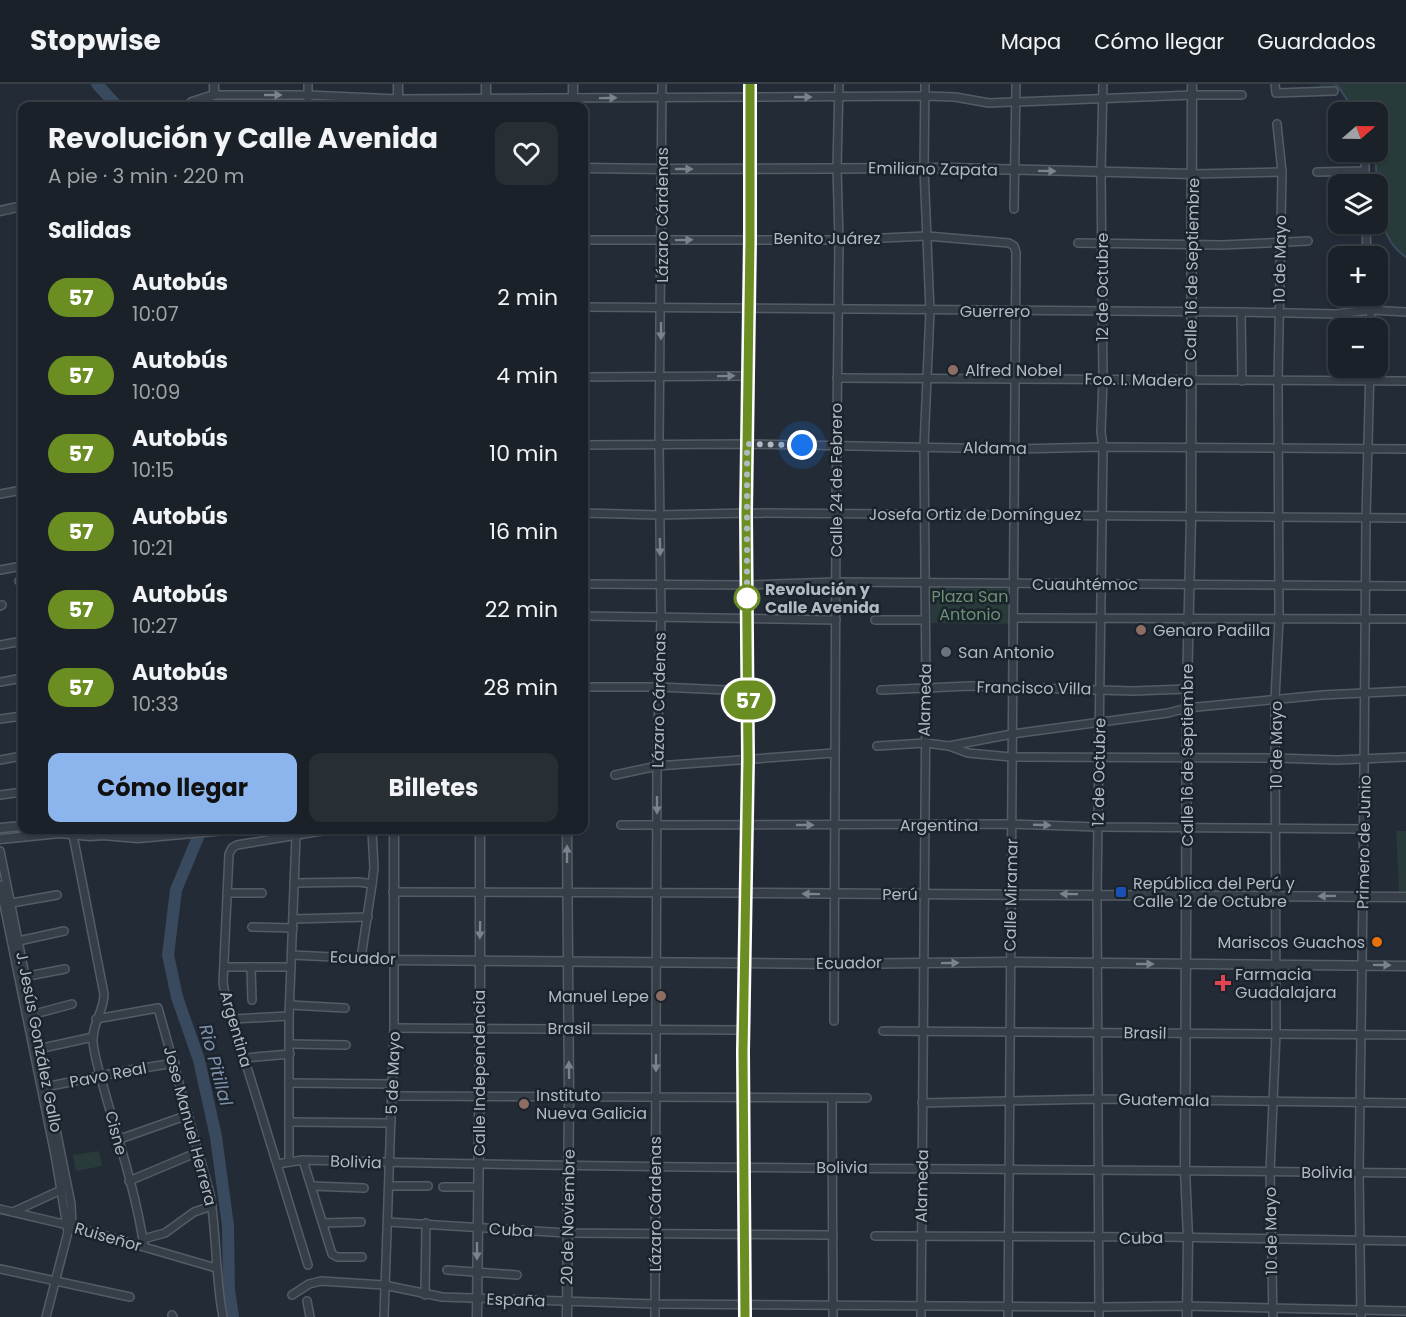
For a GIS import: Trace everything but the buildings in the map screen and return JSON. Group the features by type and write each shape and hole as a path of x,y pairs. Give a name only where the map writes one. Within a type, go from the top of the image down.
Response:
{"street":[{"path":"214,84 214,95"},
{"path":"308,84 308,102"},
{"path":"398,84 398,102"},
{"path":"486,84 486,102 573,102 663,97 925,96 955,97 989,103 1242,95"},
{"path":"573,84 573,102"},
{"name":"Lázaro Cárdenas","path":"655,1317 657,766 661,616 659,444 662,309 662,84"},
{"path":"745,1317 743,1030 748,759 746,513 750,84"},
{"name":"Calle 24 de Febrero","path":"834,1021 839,84"},
{"name":"Alameda","path":"921,1317 923,825 926,689 924,446 930,311 924,168 925,84"},
{"path":"1014,209 1016,84"},
{"name":"12 de Octubre","path":"1099,1317 1097,895 1103,447 1101,432 1103,380 1101,172 1103,84"},
{"name":"Calle 16 de Septiembre","path":"1187,1317 1186,758 1191,516 1192,84"},
{"path":"1275,84 1276,93 1334,91"},
{"path":"192,102 214,95 308,95 387,102"},
{"name":"10 de Mayo","path":"1273,1317 1270,1172 1276,1033 1275,699 1279,619 1277,449 1282,172 1277,124"},
{"path":"1317,172 1365,171 1365,162"},
{"name":"Emiliano Zapata","path":"588,168 661,170 924,168 1193,174 1282,172"},
{"path":"0,211 18,207"},
{"name":"Benito Juárez","path":"588,240 839,240 927,237 1012,244 1016,252 1015,310"},
{"path":"1078,243 1193,245 1308,242"},
{"path":"1371,306 1371,318"},
{"name":"Guerrero","path":"588,307 1336,314 1371,310 1406,312"},
{"name":"Calle Miramar","path":"1008,1317 1015,310"},
{"path":"1241,312 1242,381"},
{"path":"588,377 661,378 748,375"},
{"name":"Fco. I. Madero","path":"837,378 1406,381"},
{"name":"Primero de Junio","path":"1361,1313 1359,1172 1365,585 1370,381"},
{"name":"Aldama","path":"588,445 747,444 1013,449 1103,447 1406,449"},
{"path":"0,494 18,491"},
{"name":"Josefa Ortiz de Domínguez","path":"588,513 1101,514 1406,518"},
{"path":"0,570 18,567"},
{"name":"Cuauhtémoc","path":"588,584 748,585 836,582 1406,586"},
{"path":"588,616 837,620"},
{"path":"1013,618 1406,619"},
{"path":"875,620 925,620"},
{"path":"0,645 17,642"},
{"path":"0,682 17,679"},
{"name":"Francisco Villa","path":"881,690 970,686 1132,691 1187,689"},
{"path":"588,687 748,691"},
{"path":"949,746 1012,734 1168,714 1187,708 1364,692 1406,691"},
{"path":"0,719 18,717"},
{"path":"876,746 925,743 949,746 968,753 1011,757 1406,758"},
{"path":"615,775 657,766 834,753"},
{"path":"0,760 18,757"},
{"path":"0,795 18,793"},
{"name":"Argentina","path":"621,825 1011,824 1364,829"},
{"path":"0,828 18,826"},
{"path":"0,839 50,834"},
{"name":"Cisne","path":"72,834 104,994 104,1006 96,1018 93,1037 100,1076 143,1243"},
{"path":"81,834 122,838 184,834"},
{"name":"Argentina","path":"307,834 237,845 232,848 229,854 223,983 308,1265"},
{"path":"361,958 374,868 372,834"},
{"name":"5 de Mayo","path":"384,1317 394,1028 394,834"},
{"name":"Calle Independencia","path":"477,1317 480,834"},
{"name":"20 de Noviembre","path":"567,834 569,1097 567,1317"},
{"path":"288,1162 289,1016 296,836"},
{"name":"J. Jesús González Gallo","path":"0,851 7,903 36,1050 71,1204 68,1228 46,1317"},
{"path":"294,883 359,882 372,884"},
{"name":"J. Jesús González Gallo","path":"0,885 7,903"},
{"path":"227,893 262,892"},
{"name":"Perú","path":"393,892 1406,897"},
{"path":"7,903 57,895"},
{"path":"293,919 368,917"},
{"path":"252,927 293,928"},
{"path":"15,942 64,931"},
{"name":"Ecuador","path":"292,954 393,960 1406,966"},
{"path":"225,967 291,967"},
{"path":"251,967 252,1000"},
{"path":"22,977 65,969"},
{"path":"29,1015 72,1004"},
{"path":"290,1005 345,1008"},
{"name":"Jose Manuel Herrera","path":"96,1018 158,1008 175,1063 212,1206 215,1224 216,1268 223,1317"},
{"path":"233,1019 289,1016"},
{"name":"Brasil","path":"394,1028 743,1030"},
{"name":"Brasil","path":"883,1031 1406,1035"},
{"path":"36,1050 93,1037"},
{"path":"290,1044 346,1045"},
{"path":"244,1058 290,1054"},
{"name":"Pavo Real","path":"44,1087 175,1063"},
{"path":"290,1083 392,1084"},
{"name":"J. Jesús González Gallo","path":"44,1087 68,1228"},
{"path":"392,1096 867,1098"},
{"path":"832,1099 833,1317"},
{"name":"Guatemala","path":"922,1103 1097,1099 1406,1103"},
{"path":"117,1140 188,1115"},
{"path":"289,1122 391,1123"},
{"path":"129,1182 198,1152"},
{"path":"303,1160 334,1256 362,1257"},
{"name":"Bolivia","path":"277,1164 303,1160 479,1165 1098,1168 1406,1173"},
{"path":"312,1186 364,1188"},
{"path":"389,1186 428,1186"},
{"path":"443,1187 478,1187"},
{"path":"13,1212 61,1190"},
{"path":"143,1243 165,1233 194,1212 212,1206"},
{"name":"Ruiseñor","path":"0,1209 68,1228 143,1243 216,1268"},
{"path":"323,1223 361,1222"},
{"name":"Cuba","path":"388,1222 567,1233 833,1235"},
{"path":"424,1294 426,1223"},
{"name":"Cuba","path":"875,1236 1406,1241"},
{"path":"0,1269 130,1297"},
{"path":"447,1270 517,1275"},
{"name":"España","path":"291,1295 309,1284 321,1281 384,1285 442,1298 654,1304 1187,1306 1361,1313 1406,1311"},
{"path":"307,1301 310,1317"}],"green space":[{"path":"1319,84 1406,84 1406,257 1395,248 1386,234 1388,234 1388,174 1376,174 1375,162 1388,162 1388,102 1347,102 1338,89 1322,89"},
{"name":"Plaza San Antonio","path":"932,586 1009,588 1009,624 931,623"},
{"path":"1396,831 1406,831 1406,892 1399,891"},
{"path":"99,1151 102,1166 76,1171 73,1155"}],"waterway":[{"name":"Rio Pitillal","path":"97,84 113,102"},
{"path":"1335,84 1349,102"},
{"path":"1376,162 1376,174"},
{"path":"1387,234 1398,251 1406,257"},
{"name":"Rio Pitillal","path":"199,834 176,890 168,955 177,997 199,1060 216,1137 228,1226 229,1290 233,1317"}],"bus line":[{"name":"57","path":"745,1317 743,1052 748,759 746,513 750,84"}],"place":[{"name":"Alfred Nobel","path":"953,370"},
{"name":"Revolución y Calle Avenida","path":"747,598"},
{"name":"Genaro Padilla","path":"1141,630"},
{"name":"San Antonio","path":"946,652"},
{"name":"República del Perú y Calle 12 de Octubre","path":"1121,892"},
{"name":"Mariscos Guachos","path":"1377,942"},
{"name":"Farmacia Guadalajara","path":"1223,983"},
{"name":"Manuel Lepe","path":"661,996"},
{"name":"Instituto Nueva Galicia","path":"524,1104"}],"route":[{"path":"747,598 747,601 746,513 747,444 802,445"}]}
